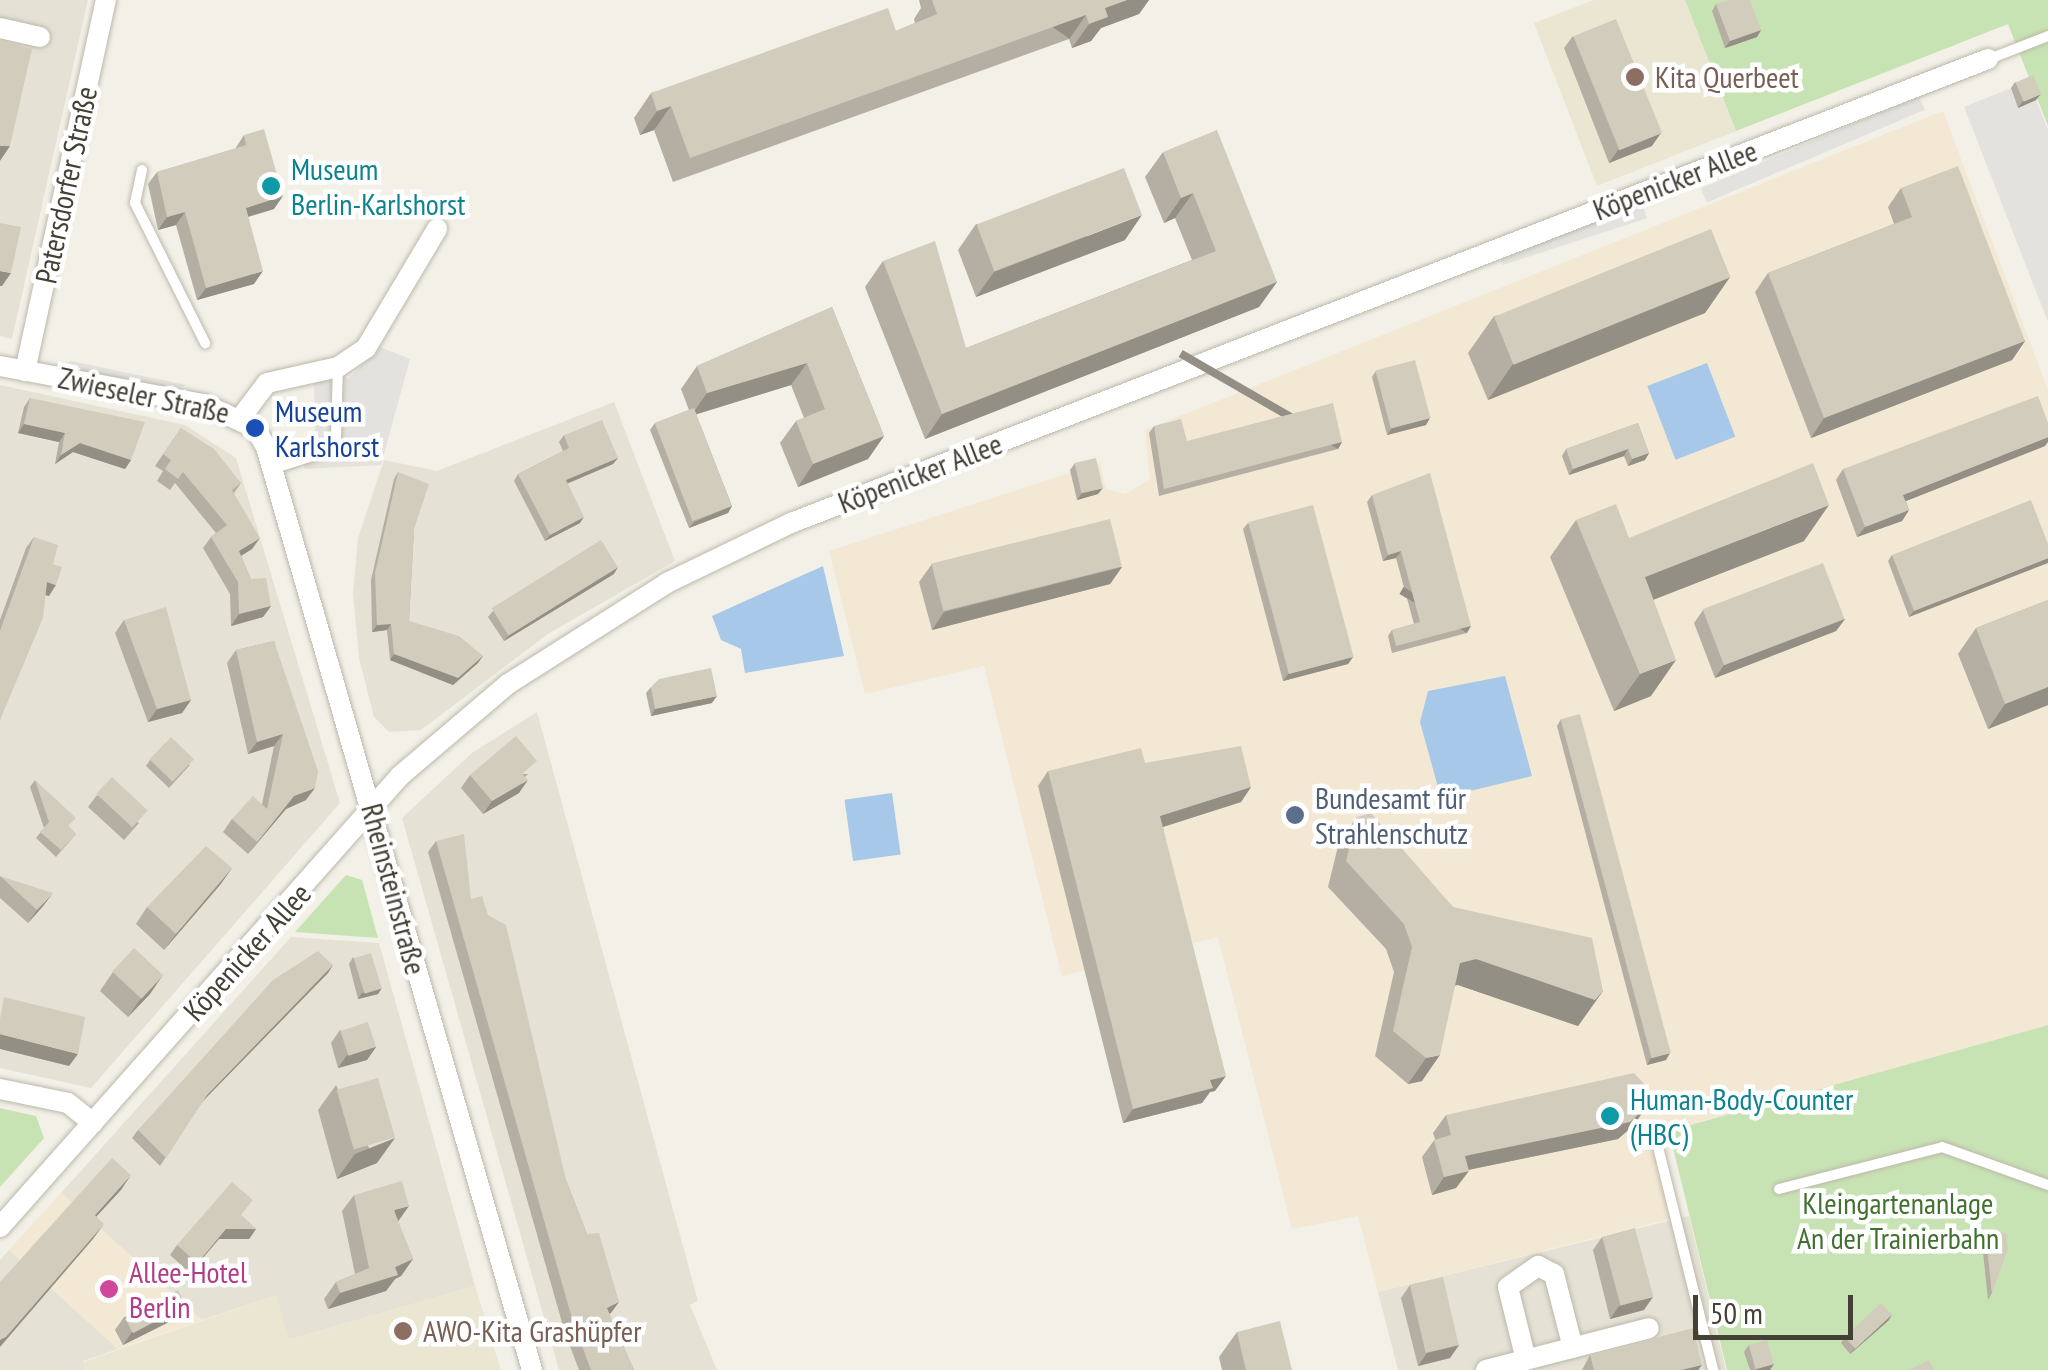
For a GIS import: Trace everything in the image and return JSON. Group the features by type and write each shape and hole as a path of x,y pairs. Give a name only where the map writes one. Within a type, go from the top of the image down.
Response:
{"street":[{"name":"Patersdorfer Straße","path":"26,371 106,0"},
{"path":"0,28 40,37"},
{"name":"Köpenicker Allee","path":"0,1227 372,809 508,684 721,553 1988,59"},
{"name":"Zwieseler Straße","path":"0,366 239,420 267,383 338,367 366,348 438,229"},
{"name":"Rheinsteinstraße","path":"239,420 255,428 274,468 532,1370"},
{"path":"0,1089 68,1103 93,1123"},
{"path":"1526,1360 1508,1287 1518,1271 1554,1274 1574,1348"},
{"path":"1486,1370 1526,1360 1553,1362 1574,1348 1649,1328"}],"lane":[{"name":"Köpenicker Allee","path":"1988,59 2048,36"},
{"path":"142,170 142,221 205,343"},
{"path":"274,468 319,454 336,437 338,367"},
{"path":"1658,1143 1712,1370"},
{"path":"1779,1189 1942,1147 2048,1185"}],"shaded area":[{"path":"0,0 88,0 12,339 0,336"},
{"name":"Kita Querbeet","path":"1594,0 1685,0 1736,131 1597,186 1534,23"},
{"path":"2029,81 2048,130 2048,322 1964,107"},
{"path":"1919,96 1925,110 1707,202 1701,189"},
{"path":"1943,111 2048,390 2048,1025 1653,1135 1674,1218 1378,1292 1358,1216 1292,1229 1218,937 1062,976 984,666 865,694 829,551 1100,463 1106,489 1125,494 1150,479 1145,430"},
{"path":"1642,203 1647,218 1502,265 1497,250"},
{"path":"380,347 410,359 381,465 305,469 299,448 315,437 314,381 349,378"},
{"path":"71,361 186,385 175,391 56,368"},
{"path":"0,385 185,425 236,458 340,803 91,1088 0,1068"},
{"path":"614,402 675,561 548,634 421,730 389,732 374,717 359,658 353,593 358,538 384,460 437,471"},
{"path":"537,712 698,1301 690,1305 717,1370 559,1370 402,818 472,753"},
{"path":"291,937 379,943 475,1286 288,1340 276,1295 202,1320 61,1193"},
{"name":"Allee-Hotel Berlin","path":"61,1193 202,1320 118,1349 9,1250"},
{"path":"1689,1216 1726,1370 1398,1370 1378,1292"},
{"path":"9,1250 118,1349 83,1361 85,1370 0,1370 0,1260"},
{"name":"AWO-Kita Grashüpfer","path":"475,1286 501,1370 85,1370 83,1362 276,1295 289,1340"}],"green space":[{"path":"1685,0 2048,0 2048,126 2008,24 1736,131"},
{"path":"346,875 362,880 378,938 295,932"},
{"name":"Kleingartenanlage An der Trainierbahn","path":"2048,1025 2048,1370 1727,1370 1669,1131"},
{"path":"0,1108 36,1116 44,1138 0,1187"}],"water":[{"path":"1707,363 1735,437 1676,460 1647,386"},
{"path":"823,566 844,656 745,673 741,649 721,640 712,616"},
{"path":"1505,676 1532,776 1441,798 1420,722 1428,691"},
{"path":"892,793 901,854 853,861 844,800"}],"building":[{"path":"932,0 1127,0 1105,8 1108,17 1089,24 1086,15 690,158 671,106 657,111 651,93 888,8 896,31 937,14"},
{"path":"1750,0 1761,30 1730,41 1716,4"},
{"path":"1616,19 1662,133 1619,150 1573,36"},
{"path":"0,39 32,49 10,146 0,146"},
{"path":"2033,75 2041,94 2024,102 2016,82"},
{"path":"264,129 283,196 246,208 263,271 206,288 185,212 167,217 157,172 246,145 244,135"},
{"path":"1217,130 1277,282 942,414 883,261 935,241 966,348 1216,251 1193,193 1181,198 1163,152"},
{"path":"1958,166 2025,341 1824,418 1768,273 1912,217 1901,188"},
{"path":"1124,168 1142,215 994,271 976,225"},
{"path":"0,223 21,227 11,273 0,271"},
{"path":"1711,229 1730,277 1514,365 1494,317"},
{"path":"832,307 884,436 813,464 796,421 825,409 807,363 707,393 697,366"},
{"path":"1415,360 1431,418 1391,429 1375,371"},
{"path":"2038,396 2048,423 2048,437 1903,495 1909,510 1865,527 1843,469"},
{"path":"30,398 145,422 131,460 80,443 61,455 65,433 24,424"},
{"path":"1333,403 1342,442 1164,489 1154,426 1181,419 1187,441"},
{"path":"694,408 732,506 692,521 655,423"},
{"path":"602,420 618,458 566,480 584,517 550,535 518,474 569,448 564,435"},
{"path":"1638,423 1649,453 1632,459 1628,449 1573,469 1566,449"},
{"path":"181,428 214,449 241,483 232,490 260,538 239,551 251,579 266,578 271,606 239,614 238,582 211,537 227,525 183,472 178,479 165,469 171,460 163,454"},
{"path":"1096,458 1103,488 1082,493 1075,463"},
{"path":"1813,463 1829,505 1645,577 1676,660 1640,674 1576,520 1616,504 1629,538"},
{"path":"398,472 429,484 414,529 409,621 459,636 483,656 458,678 394,654 391,624 377,625 375,573"},
{"path":"1430,473 1471,626 1396,646 1392,630 1420,622 1401,551 1388,555 1372,495"},
{"path":"2031,500 2048,544 2048,558 1914,611 1892,555"},
{"path":"1313,505 1354,657 1289,674 1248,522"},
{"path":"1110,519 1122,567 943,611 931,564"},
{"path":"34,537 58,545 53,564 62,567 56,585 47,582 43,618 0,720 0,631"},
{"path":"601,540 618,567 509,635 492,608"},
{"path":"1823,563 1845,619 1724,665 1703,609"},
{"path":"2048,600 2048,687 2005,704 1976,628"},
{"path":"166,607 191,700 157,709 124,620"},
{"path":"274,641 318,771 315,788 294,796 257,842 232,819 253,796 267,809 283,734 257,742 236,650"},
{"path":"711,668 717,696 655,709 651,687 659,679"},
{"path":"1580,714 1671,1053 1652,1058 1561,719"},
{"path":"516,736 537,761 522,774 528,780 492,801 470,775"},
{"path":"171,737 194,759 172,782 149,759"},
{"path":"1241,746 1251,787 1160,816 1226,1076 1210,1080 1213,1088 1133,1109 1048,771 1141,748 1145,763"},
{"path":"112,777 148,810 132,827 96,794"},
{"path":"35,780 76,818 68,826 76,834 61,850 40,832 49,822"},
{"path":"1371,813 1453,907 1592,938 1603,991 1595,1000 1476,959 1460,963 1440,1055 1426,1058 1393,1031 1412,947 1404,924 1346,861 1357,817"},
{"path":"464,834 471,899 482,896 488,915 506,925 566,1180 587,1234 599,1233 619,1302 607,1308 634,1370 591,1370 573,1322 436,841"},
{"path":"206,846 232,868 176,934 147,907"},
{"path":"0,876 53,893 37,910"},
{"path":"134,948 163,975 141,999 112,971"},
{"path":"318,951 333,965 207,1095 166,1158 138,1130 273,980"},
{"path":"371,953 382,988 365,994 354,958"},
{"path":"4,997 85,1017 78,1054 0,1034"},
{"path":"368,1022 376,1047 348,1056 340,1031"},
{"path":"1634,1073 1647,1087 1646,1107 1630,1122 1465,1156 1469,1171 1444,1177 1434,1140 1451,1135 1446,1115"},
{"path":"378,1078 395,1138 354,1149 337,1090"},
{"path":"112,1158 131,1175 95,1215 104,1224 0,1340 0,1282"},
{"path":"402,1181 409,1206 394,1210 413,1259 395,1267 398,1275 340,1293 336,1282 369,1268 354,1195"},
{"path":"232,1182 253,1200 241,1215 256,1229 226,1229 197,1263 177,1245"},
{"path":"1635,1228 1653,1297 1621,1305 1602,1237"},
{"path":"2006,1233 2008,1249 1992,1293 1986,1235"},
{"path":"1443,1277 1459,1345 1426,1353 1410,1285"},
{"path":"178,1290 186,1305 133,1333 125,1318"},
{"path":"1881,1303 1892,1315 1855,1349 1844,1337"},
{"path":"1280,1321 1292,1370 1246,1370 1237,1332"},
{"path":"1693,1328 1702,1365 1681,1370 1594,1370 1590,1355"},
{"path":"1767,1340 1774,1364 1756,1369 1749,1345"},
{"path":"1929,1360 1934,1370 1908,1370"}],"place":[{"name":"Kita Querbeet","path":"1635,77"},
{"name":"Museum Berlin-Karlshorst","path":"271,186"},
{"name":"Museum Karlshorst","path":"255,428"},
{"name":"Bundesamt für Strahlenschutz","path":"1295,815"},
{"name":"Human-Body-Counter (HBC)","path":"1610,1116"},
{"name":"Allee-Hotel Berlin","path":"109,1289"},
{"name":"AWO-Kita Grashüpfer","path":"403,1331"}]}
